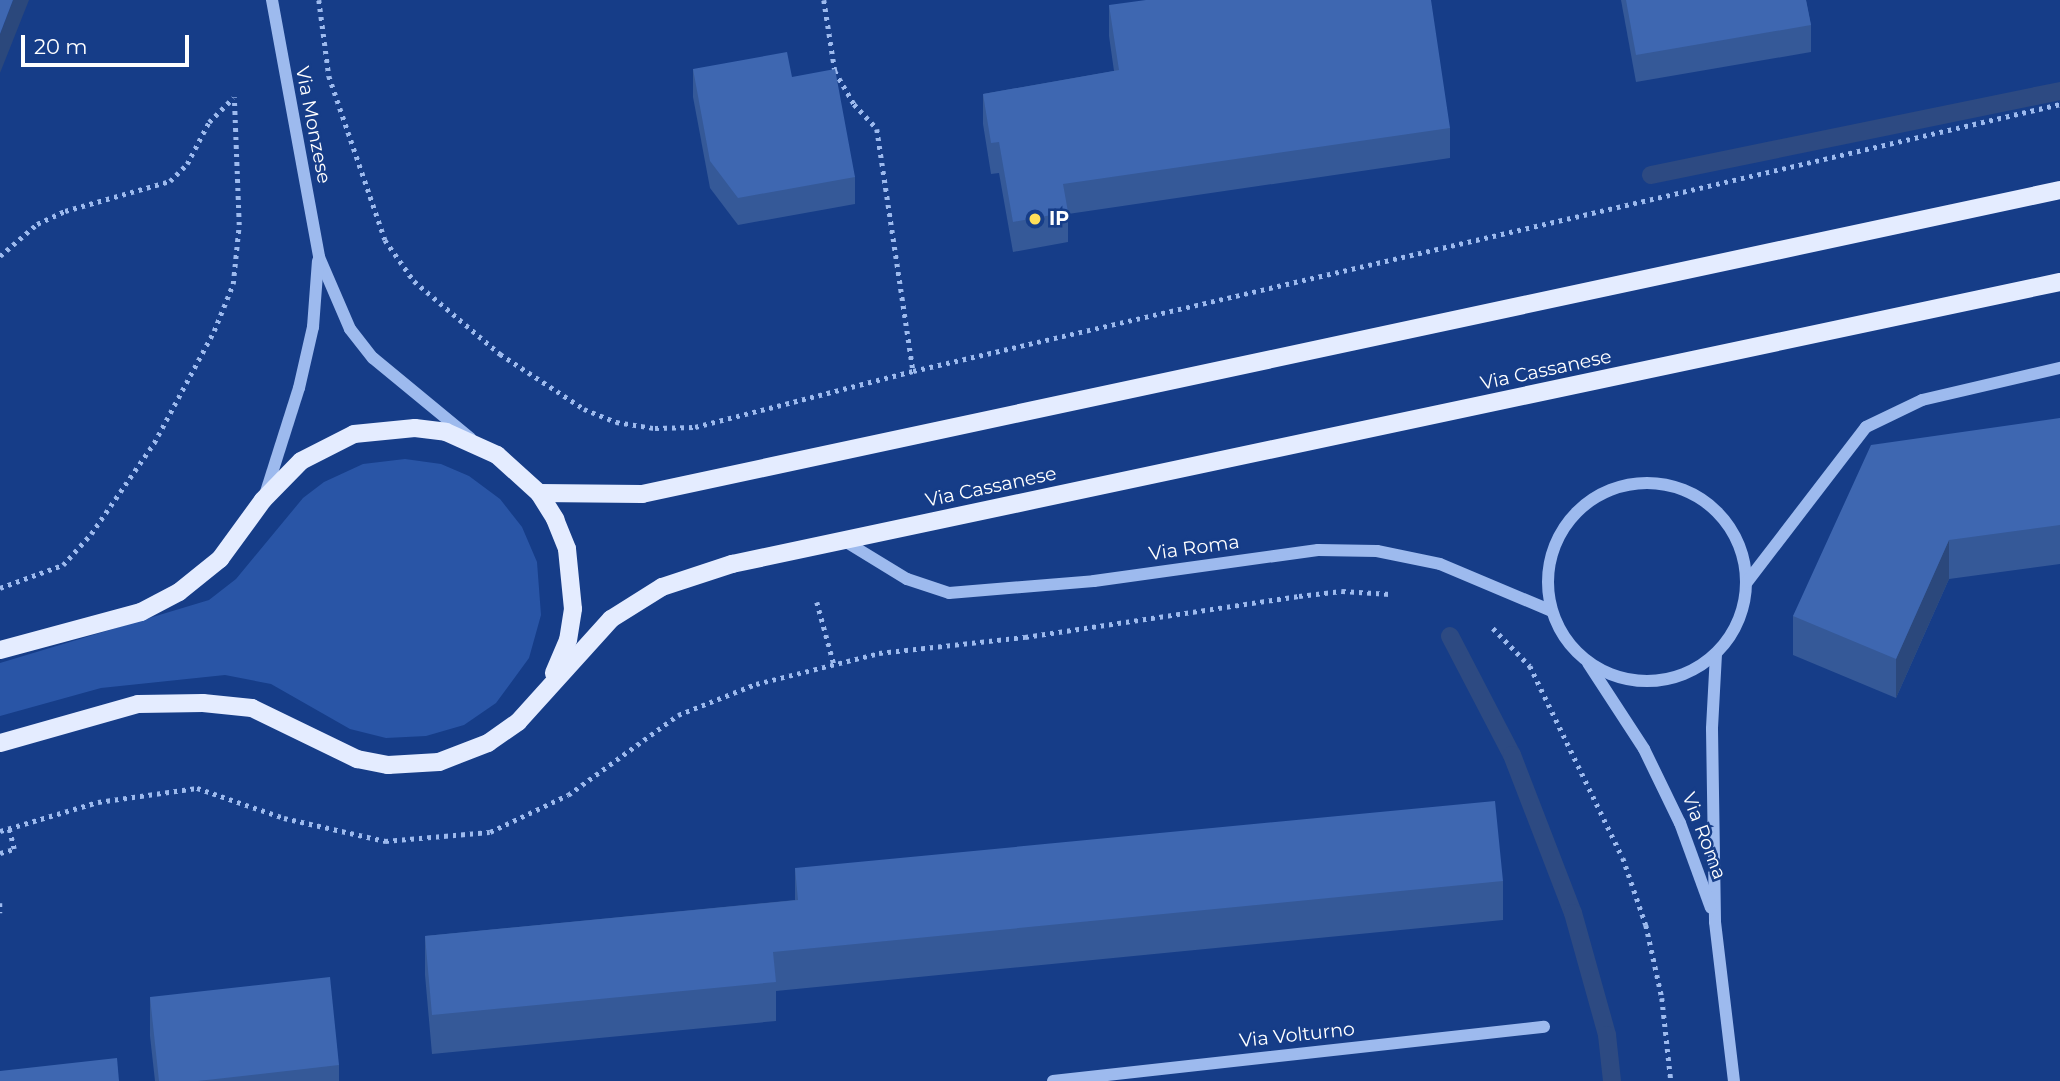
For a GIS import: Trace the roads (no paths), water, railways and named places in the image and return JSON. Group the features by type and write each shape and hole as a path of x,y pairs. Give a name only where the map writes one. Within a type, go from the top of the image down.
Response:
{"main road":[{"path":"539,493 642,494 2060,190"},
{"name":"Via Cassanese","path":"0,743 138,704 203,703 252,708 357,759 388,765 439,762 488,743 518,722 611,619 662,587 732,564 2060,282"},
{"path":"0,650 141,612 179,592 220,559 263,500 300,461 354,434 415,428 475,443 517,470 539,493 566,549 573,599 568,640 542,694"}],"street":[{"name":"Via Monzese","path":"272,0 318,257"},
{"path":"318,257 350,329 373,358 475,443"},
{"path":"263,500 299,388 313,327 318,257"},
{"path":"1747,582 1866,427 1922,400 2060,368"},
{"path":"1632,483 1667,485 1699,496 1724,518 1742,549 1747,582 1744,608 1716,654 1693,671 1647,681 1610,674 1586,660 1560,630 1552,611 1548,578 1561,535 1573,516 1600,495 1632,483"},
{"name":"Via Roma","path":"843,540 907,579 949,593 1094,581 1318,550 1377,551 1440,564 1552,611"},
{"name":"Via Roma","path":"1716,654 1712,729 1715,922 1734,1081"},
{"name":"Via Roma","path":"1586,660 1650,761 1680,822 1715,922"},
{"name":"Via Volturno","path":"1053,1081 1544,1027"}],"waterway":[{"path":"1651,175 2060,91"},
{"path":"1450,636 1512,755 1573,913 1607,1035 1612,1081"}],"place":[{"name":"IP","path":"1035,219"}]}
